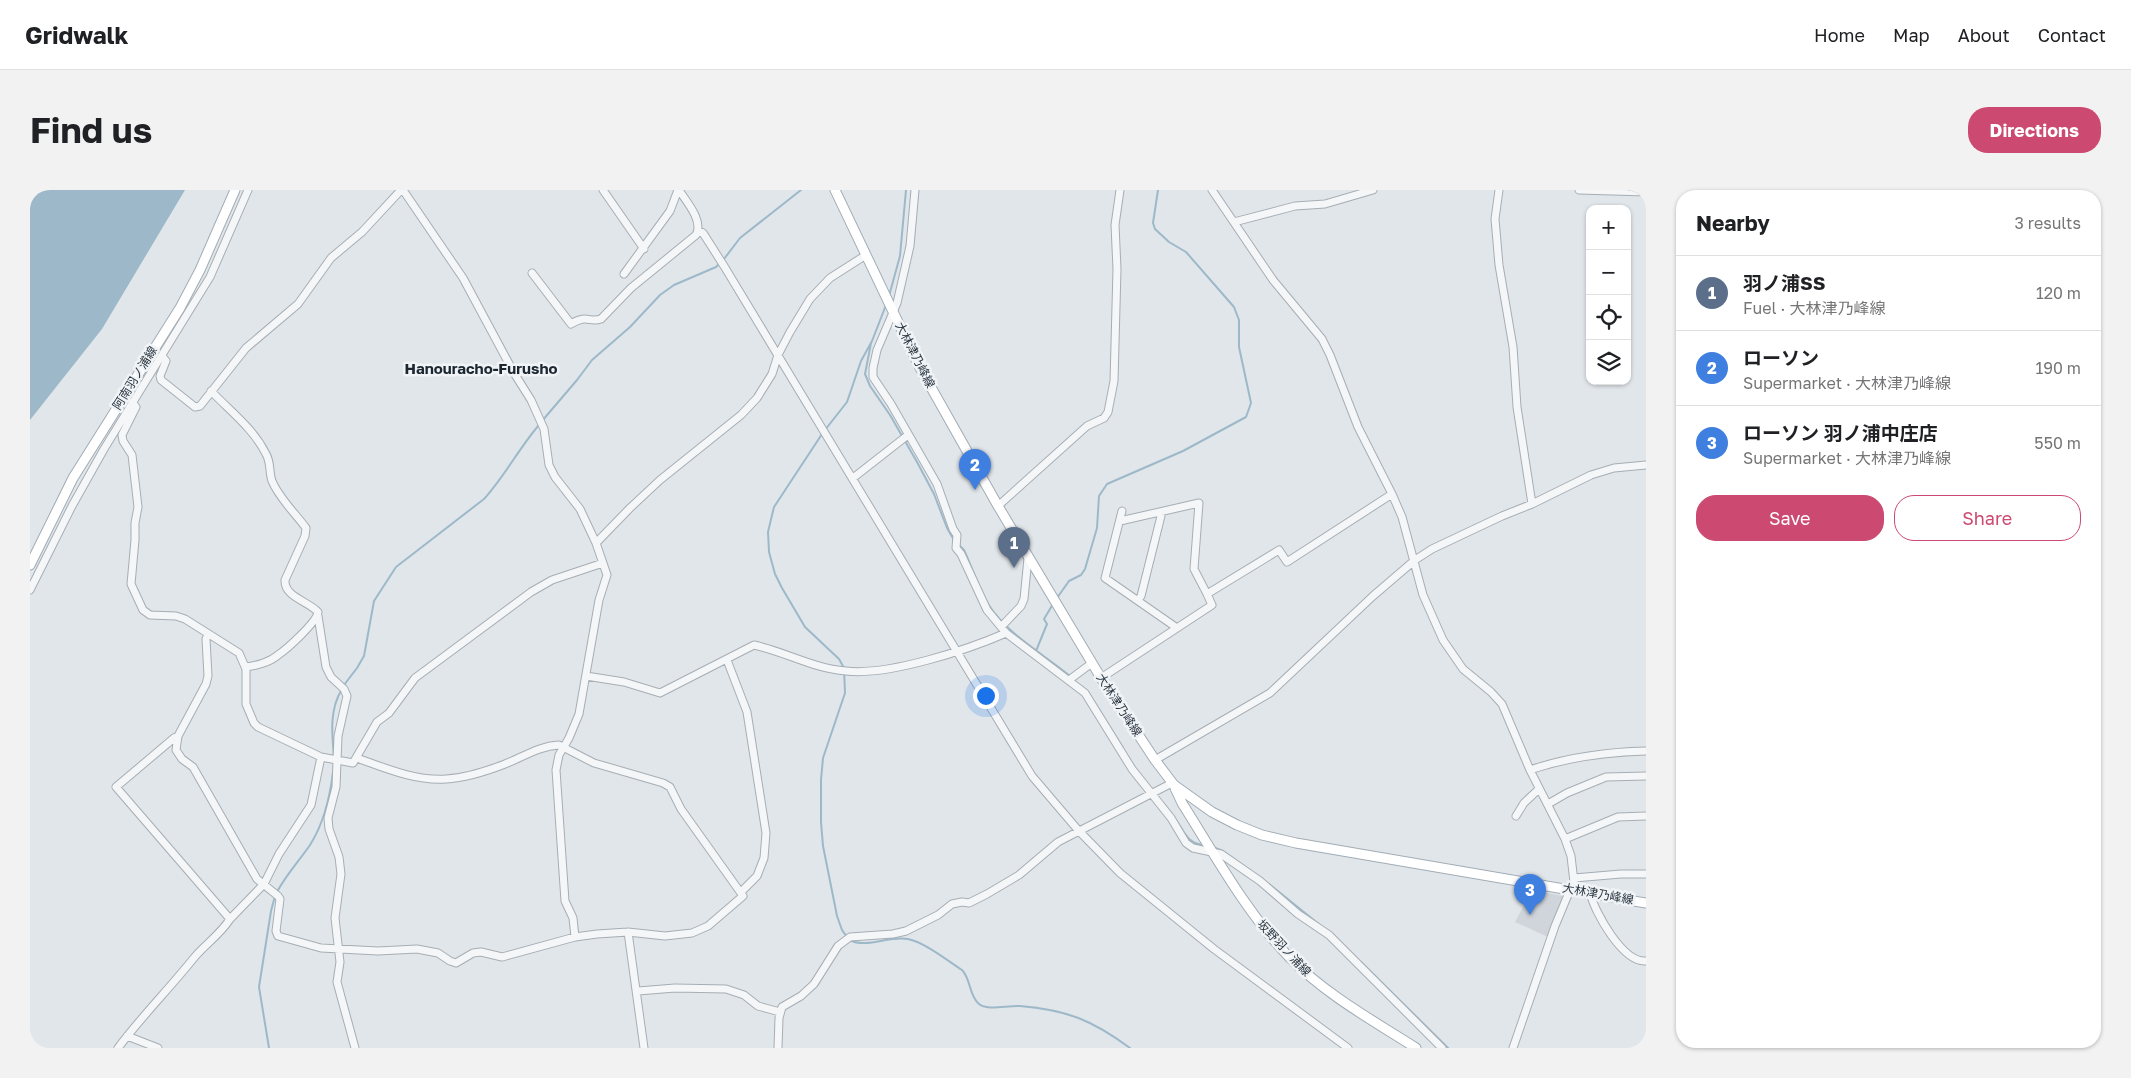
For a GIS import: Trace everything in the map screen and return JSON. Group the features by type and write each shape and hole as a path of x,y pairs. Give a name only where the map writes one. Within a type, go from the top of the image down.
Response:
{"main road":[{"name":"阿南羽ノ浦線","path":"30,565 73,478 180,308 200,270 236,190"},
{"name":"大林津乃峰線","path":"835,190 920,366 998,506 1102,678 1155,760 1173,784 1212,812 1262,835 1296,843 1646,903"},
{"name":"坂野羽ノ浦線","path":"1173,784 1182,803 1260,924 1289,957 1326,990 1416,1048"}],"street":[{"path":"30,590 72,506 132,402 210,277 248,190"},
{"path":"162,356 166,361 160,376 161,380 195,407 200,406 246,348 298,304 331,258 362,232 402,190 462,278 541,421 549,465 555,477 580,509 596,543 606,575 599,600 579,714 559,755 556,770 565,901 573,918 575,938"},
{"path":"603,190 644,249"},
{"path":"624,274 644,249 670,210 679,190"},
{"path":"679,190 693,212 699,231 703,233 724,266 1032,776 1078,830 1132,883 1214,949 1348,1048"},
{"path":"915,190 910,246 897,303 891,308 877,350 873,377 905,437 937,484 953,529 957,535 956,548 961,554 982,601 1006,633 1085,693 1132,769 1154,793 1186,843 1193,848 1221,854 1329,936 1442,1048"},
{"path":"998,506 1087,426 1104,418 1108,412 1114,380 1117,269 1115,225 1120,190"},
{"path":"1212,190 1273,280 1322,339 1364,442 1392,494 1402,518 1423,595 1442,640 1463,669 1492,692 1502,704 1530,770 1565,839 1571,856 1574,878 1572,890 1554,926 1513,1048"},
{"path":"1234,222 1295,206 1325,204 1373,190"},
{"path":"1500,190 1495,218 1499,266 1513,347 1517,407 1532,504"},
{"path":"1579,190 1646,192"},
{"path":"532,273 571,324 581,318 596,320 601,318 654,268 689,242 699,231"},
{"path":"596,543 660,480 741,414 757,398 772,374 778,355 804,307 816,291 830,278 866,255"},
{"path":"211,391 245,422 268,456 272,480 278,491 306,528 305,536 285,580 285,585 288,592 313,608 318,616 326,667 331,677 342,687 347,696 338,736 336,787 328,818 329,829 339,857 341,874 335,918 340,962 337,982 355,1048"},
{"path":"132,402 136,407 122,434 123,441 130,449 132,455 138,507 135,523 132,584 143,610 150,615 176,616 185,619 239,653 245,667 246,704 254,723 258,727 321,757 353,763 377,722 389,713 415,678 531,592 566,574 591,569 603,563"},
{"path":"853,478 905,437"},
{"path":"1155,760 1270,693 1415,560 1432,549 1591,475 1614,468 1646,465"},
{"path":"1207,594 1279,550 1287,562 1392,494"},
{"path":"1102,678 1212,605 1194,569 1198,503 1120,521"},
{"path":"1122,511 1105,578 1178,628"},
{"path":"1138,600 1141,596 1159,525 1160,512"},
{"path":"1001,626 1021,606 1024,599 1028,558"},
{"path":"245,667 278,656 318,616"},
{"path":"586,676 624,682 660,693 754,645 772,649 799,661 844,671 889,669 956,651 1006,633"},
{"path":"208,634 206,639 208,676 206,684 178,736 176,750 182,759 193,767 257,879 280,900 276,931 278,936 321,948 378,951 417,949 438,953 456,963 473,953 481,952 502,957 575,938 628,932 665,936 692,933 708,926 743,896 681,809 670,787 663,783 594,763 559,745 532,751 506,764 467,776 445,779 391,771 357,758"},
{"path":"727,660 747,712 766,833 764,858 757,876 741,892"},
{"path":"1069,680 1092,662"},
{"path":"178,736 116,787 230,919"},
{"path":"1530,770 1559,760 1614,752 1646,751"},
{"path":"118,1048 230,919 264,884 279,854 311,805 321,757"},
{"path":"1548,804 1566,793 1606,777 1646,776"},
{"path":"778,1048 780,1012 782,1007 801,996 814,984 838,946 848,939 906,931 938,915 952,904 969,903 1019,874 1058,842 1078,830 1173,784"},
{"path":"1516,816 1524,803 1539,788"},
{"path":"1565,839 1618,817 1646,816"},
{"path":"1574,878 1646,874"},
{"path":"1590,893 1594,907 1601,920 1625,951 1631,958 1639,962 1646,962"},
{"path":"628,932 638,991 644,1048"},
{"path":"638,991 675,988 726,989 744,995 758,1006 780,1012"},
{"path":"127,1036 158,1048"}],"shaded area":[{"path":"1532,890 1563,896 1548,937 1515,922"}],"water":[{"path":"30,190 185,190 102,329 30,420"}],"waterway":[{"path":"724,259 740,238 801,190"},
{"path":"889,296 900,256 906,190"},
{"path":"1057,598 1069,581 1081,575 1085,569 1097,528 1099,496 1107,484 1183,451 1246,417 1251,403 1239,347 1239,320 1234,307 1186,252 1169,242 1155,229 1153,223 1158,190"},
{"path":"542,421 592,360 630,327 660,295 674,285 716,267 720,263"},
{"path":"825,430 847,402 861,361 872,341 886,305"},
{"path":"871,343 865,374 870,386 890,415 917,462 934,494 947,528 954,540"},
{"path":"344,685 364,656 374,601 396,567 484,499 539,425"},
{"path":"822,434 774,507 768,532 769,552 775,574 782,588 805,627 839,659 844,668 845,693 823,758 821,822 823,846 837,916 842,930 847,937"},
{"path":"959,545 964,550 984,597 996,615 1015,634 1070,676"},
{"path":"1036,651 1047,624 1044,619 1053,604"},
{"path":"334,757 333,714 342,689"},
{"path":"1088,692 1123,748"},
{"path":"277,892 315,837 323,819 333,772"},
{"path":"1164,804 1172,814"},
{"path":"1176,820 1190,840 1204,845"},
{"path":"1213,847 1223,851 1255,874"},
{"path":"1269,884 1320,925"},
{"path":"269,1048 259,987 275,896"},
{"path":"850,940 871,943 901,938 914,941 962,970 967,978 973,997 983,1006 1020,1006 1052,1010 1091,1023 1130,1048"},
{"path":"1361,962 1448,1048"}],"place":[{"name":"ローソン","path":"975,490"},
{"name":"羽ノ浦SS","path":"1014,568"},
{"name":"ローソン 羽ノ浦中庄店","path":"1530,915"}],"district":[{"name":"Hanouracho-Furusho","path":"481,369"}]}
